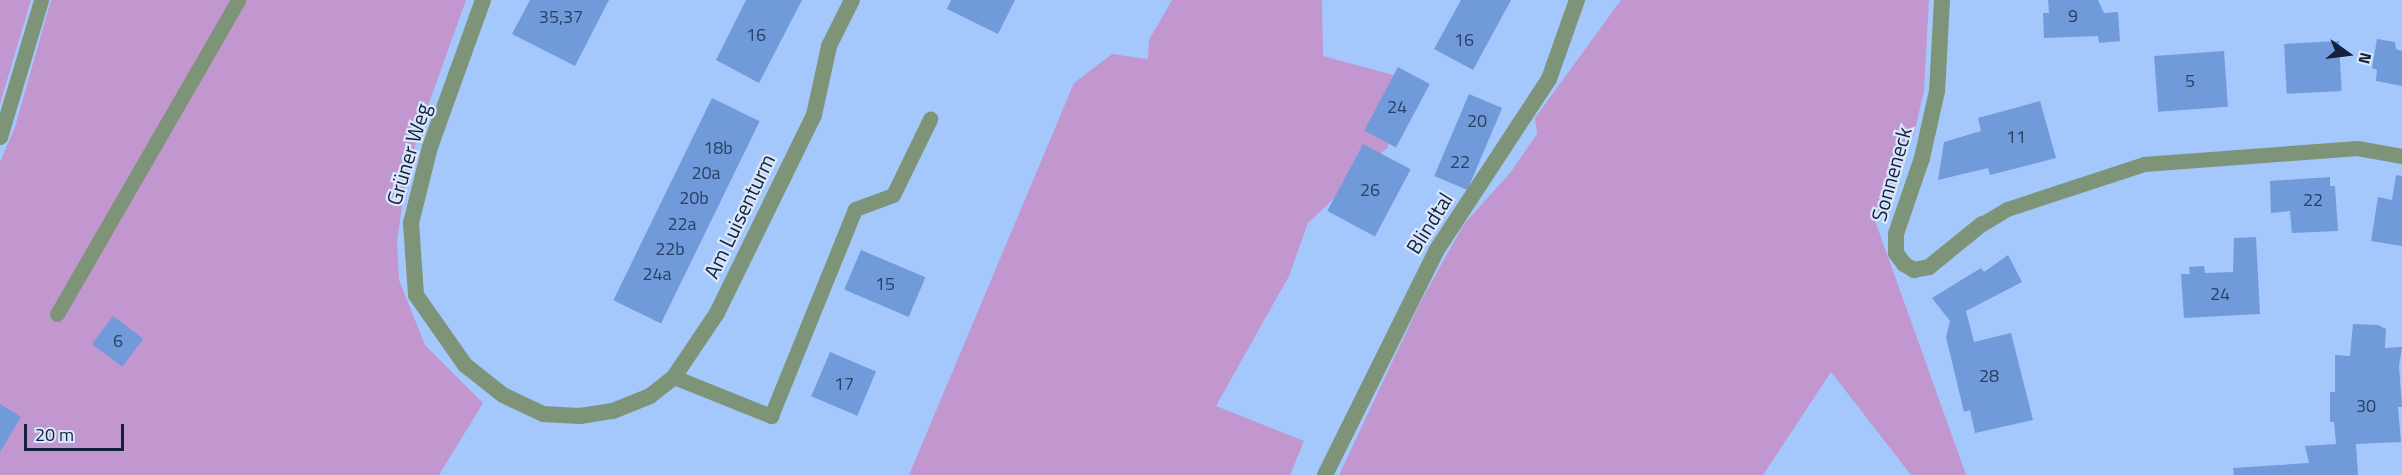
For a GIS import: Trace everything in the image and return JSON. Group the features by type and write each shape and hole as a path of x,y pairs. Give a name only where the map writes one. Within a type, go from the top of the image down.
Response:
{"street":[{"name":"Grüner Weg","path":"483,0 430,147 411,223 416,295 465,365 503,395 543,414 580,416 613,411"},
{"name":"Am Luisenturm","path":"613,411 650,396 674,377 717,314 814,115 829,46 852,0"},
{"name":"Blindtal","path":"1325,475 1436,251 1549,80 1577,0"},
{"name":"Sonneneck","path":"1942,0 1937,91 1922,158 1896,234 1896,253 1904,264 1914,270 1929,267 1982,224"}],"lane":[{"path":"0,137 41,0"},
{"path":"57,314 238,0"},
{"path":"674,377 771,416 855,209 893,195 930,119"},
{"path":"1982,224 2007,209 2144,164 2357,147 2402,156"}],"shaded area":[{"path":"0,0 31,0 0,104"},
{"path":"51,0 466,0 419,131 405,184 397,242 399,280 425,345 483,403 439,475 0,475 0,162 15,127"},
{"path":"1172,0 1322,0 1323,56 1397,76 1388,147 1308,223 1289,276 1216,406 1304,441 1290,475 909,475 1074,83 1112,54 1148,59 1149,40"},
{"path":"1621,0 1929,0 1924,91 1914,134 1883,208 1873,215 1966,475 1911,475 1831,372 1763,475 1339,475 1421,301 1464,224 1510,173 1537,134 1535,118"}],"building":[{"path":"530,0 609,0 575,66 512,34"},
{"path":"746,0 802,0 759,83 716,60"},
{"path":"951,0 1015,0 998,34 947,9"},
{"path":"1461,0 1511,0 1473,70 1434,49"},
{"path":"2048,0 2098,0 2104,13 2118,12 2120,41 2099,43 2098,36 2044,38 2043,13 2049,13"},
{"path":"2377,39 2395,42 2396,49 2402,51 2402,86 2376,81 2377,70 2372,68"},
{"path":"2339,41 2342,91 2287,94 2284,44"},
{"path":"2224,51 2228,107 2158,112 2154,56"},
{"path":"1398,67 1430,84 1396,147 1364,131"},
{"path":"1469,94 1502,108 1467,190 1434,176"},
{"path":"712,98 760,121 661,323 613,300"},
{"path":"2040,101 2056,158 1990,175 1988,168 1938,180 1944,142 1981,131 1978,118"},
{"path":"1363,144 1411,169 1375,236 1327,211"},
{"path":"2396,175 2402,176 2402,246 2371,241 2378,197 2392,200"},
{"path":"2330,177 2330,186 2335,186 2338,231 2292,233 2290,211 2271,213 2270,181"},
{"path":"2256,237 2260,314 2184,318 2181,274 2190,274 2189,267 2204,266 2205,273 2233,272 2234,238"},
{"path":"861,250 925,277 909,317 844,290"},
{"path":"2008,255 2022,282 1966,311 1974,342 2011,333 2033,420 1975,433 1970,410 1964,412 1946,337 1950,321 1932,298 1981,268 1984,272"},
{"path":"113,316 143,339 122,367 92,344"},
{"path":"2353,324 2378,325 2386,329 2385,348 2402,347 2399,366 2402,407 2398,407 2401,442 2356,444 2358,475 2234,475 2233,468 2309,463 2305,446 2336,444 2334,422 2330,422 2330,392 2335,392 2335,355 2350,356"},
{"path":"830,352 876,372 857,416 811,396"},
{"path":"0,404 21,417 0,452"}]}
